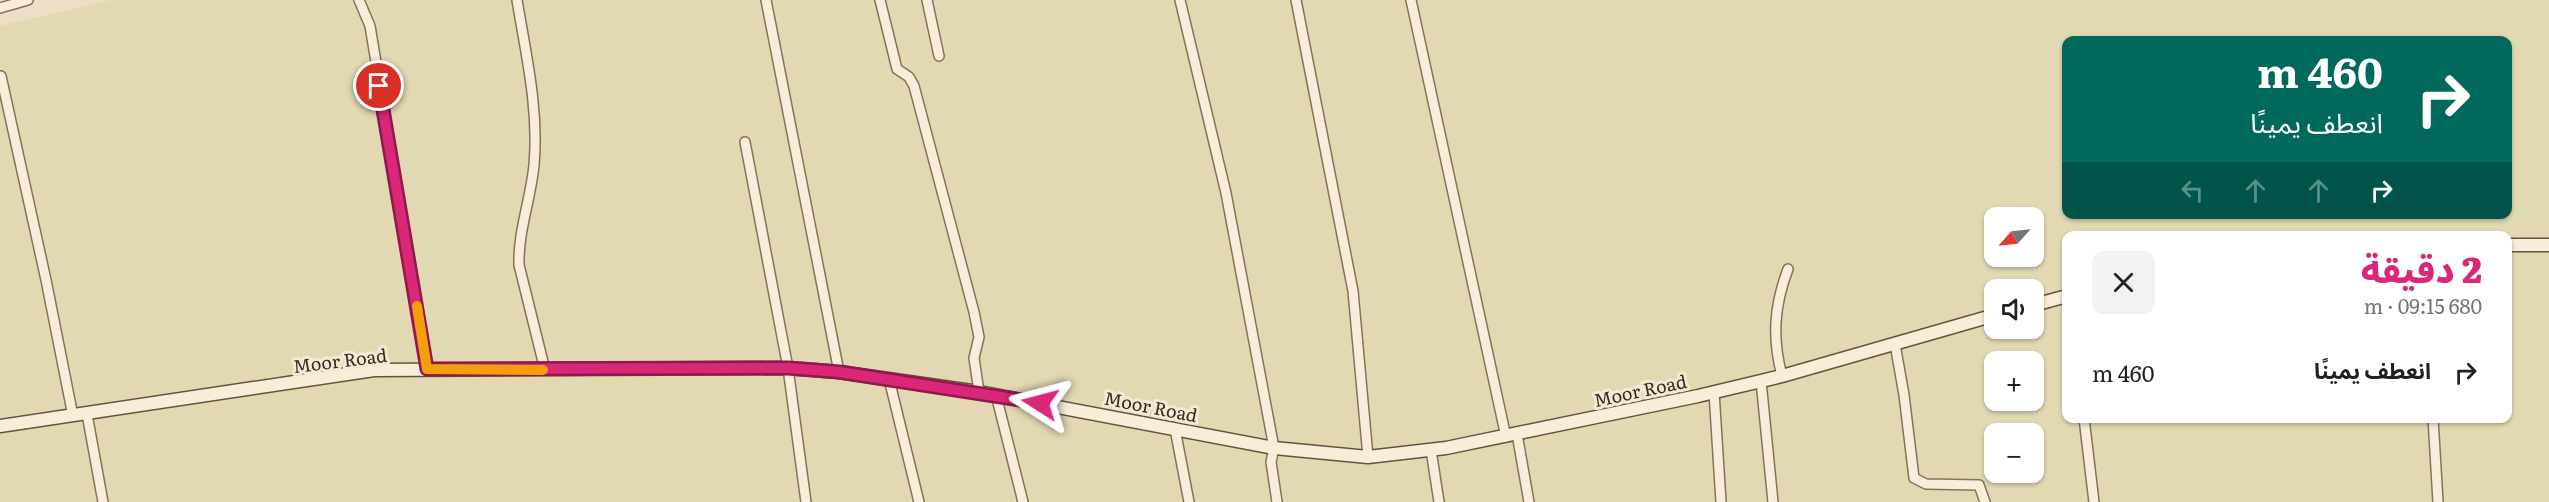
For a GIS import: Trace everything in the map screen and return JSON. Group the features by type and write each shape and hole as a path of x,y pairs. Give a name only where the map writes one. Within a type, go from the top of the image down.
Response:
{"street":[{"path":"0,8 28,0"},
{"path":"359,0 370,26 427,369"},
{"path":"517,0 534,99 536,137 534,167 519,249 519,265 545,370"},
{"path":"766,0 839,372"},
{"path":"880,0 897,69 909,76 914,86 974,312 979,337 974,358 979,393"},
{"path":"927,0 939,56"},
{"path":"1180,0 1226,193 1274,448 1271,462 1277,502"},
{"path":"1296,0 1353,291 1368,457"},
{"path":"1411,0 1511,436 1529,502"},
{"path":"1,75 73,416"},
{"path":"744,142 788,368 806,502"},
{"path":"2512,245 2549,244"},
{"path":"1782,376 1774,333 1777,304 1788,269"},
{"path":"2044,302 2062,297"},
{"name":"Moor Road","path":"0,426 374,370 788,368 839,372 996,395 1274,448 1368,457 1431,450 1511,436 1714,392 1782,376 1984,318"},
{"path":"1894,344 1904,395 1914,478 1926,484 1979,485 1985,502"},
{"path":"889,379 919,502"},
{"path":"1761,381 1773,502"},
{"path":"1714,392 1721,502"},
{"path":"996,395 1023,502"},
{"path":"87,414 103,502"},
{"path":"2085,423 2094,502"},
{"path":"2433,423 2438,502"},
{"path":"1175,429 1189,502"},
{"path":"1431,450 1439,502"}],"shaded area":[{"path":"111,0 2549,0 2549,502 0,502 0,26"}],"slow traffic":[{"path":"417,306 427,369 543,370"}],"route":[{"path":"379,86 427,369 788,368 839,372 1040,403"}]}
